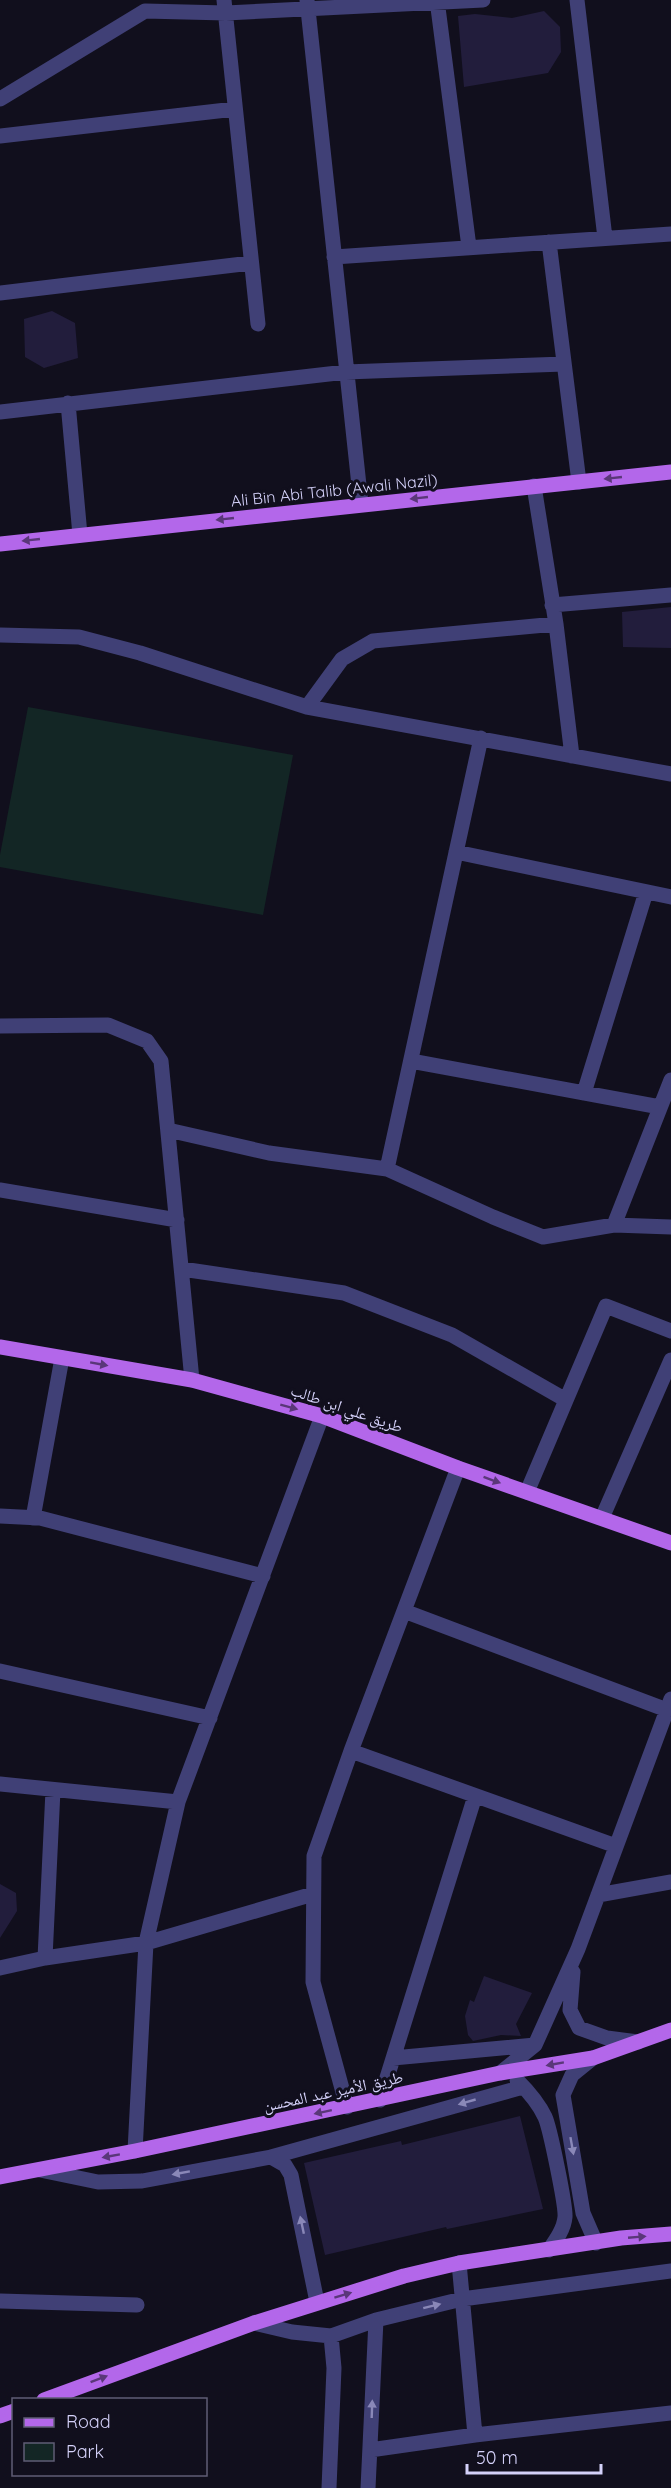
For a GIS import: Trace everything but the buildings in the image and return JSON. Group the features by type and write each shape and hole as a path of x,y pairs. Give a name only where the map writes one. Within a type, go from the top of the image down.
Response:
{"main road":[{"name":"Ali Bin Abi Talib (Awali Nazil)","path":"0,544 671,472"},
{"name":"طريق علي ابن طالب","path":"0,1347 192,1380 322,1416 458,1468 671,1543"},
{"name":"طريق الأمير عبد المحسن","path":"0,2177 135,2151 504,2073 593,2058 671,2030"},
{"path":"49,2398 254,2323 404,2276 459,2263 671,2234"}],"street":[{"path":"131,0 145,11"},
{"path":"0,99 145,11 483,0"},
{"path":"577,0 605,238"},
{"path":"437,1 469,247"},
{"path":"308,4 361,504"},
{"path":"225,7 258,324"},
{"path":"0,136 236,109"},
{"path":"334,257 671,234"},
{"path":"549,242 579,482"},
{"path":"0,292 251,262"},
{"path":"0,412 346,372 564,364"},
{"path":"68,403 80,535"},
{"path":"534,486 556,624 572,756"},
{"path":"552,605 671,595"},
{"path":"307,707 342,659 373,641 556,624"},
{"path":"0,635 79,637 140,653 307,707 671,774"},
{"path":"387,1168 481,738"},
{"path":"456,852 671,897"},
{"path":"584,1093 646,892"},
{"path":"0,1026 108,1025 147,1041 161,1061 192,1380"},
{"path":"411,1061 660,1107"},
{"path":"614,1225 671,1080"},
{"path":"168,1130 269,1153 387,1168 493,1217 543,1237 614,1225 671,1227"},
{"path":"0,1190 177,1220"},
{"path":"182,1269 344,1293 452,1335 566,1400"},
{"path":"527,1492 606,1306 671,1331"},
{"path":"33,1518 62,1358"},
{"path":"602,1518 671,1360"},
{"path":"135,2151 146,1943 178,1802 322,1416"},
{"path":"347,2107 313,1983 314,1856 351,1751 458,1468"},
{"path":"0,1516 33,1518 263,1576"},
{"path":"404,1611 669,1705 578,1949 535,2045 504,2073 535,2098 546,2118 566,2216 560,2233 549,2250"},
{"path":"0,1671 210,1718"},
{"path":"351,1751 616,1846"},
{"path":"0,1784 178,1802"},
{"path":"45,1958 54,1790"},
{"path":"380,2100 475,1796"},
{"path":"598,1895 671,1882"},
{"path":"0,1968 45,1958 146,1943 313,1894"},
{"path":"578,1949 571,1983 570,2010 579,2028 607,2038 638,2042"},
{"path":"393,2058 535,2045"},
{"path":"593,2058 572,2076 563,2095 584,2213 596,2243"},
{"path":"38,2169 98,2182 141,2181 271,2157 523,2087"},
{"path":"271,2157 285,2165 291,2175 317,2302"},
{"path":"459,2263 475,2436"},
{"path":"254,2323 292,2332 331,2336 376,2320 462,2299 671,2271"},
{"path":"0,2301 137,2305"},
{"path":"368,2488 376,2320"},
{"path":"329,2488 334,2368 331,2336"},
{"path":"370,2450 671,2413"}],"green space":[{"path":"28,707 293,755 263,915 0,867 0,855"}]}
